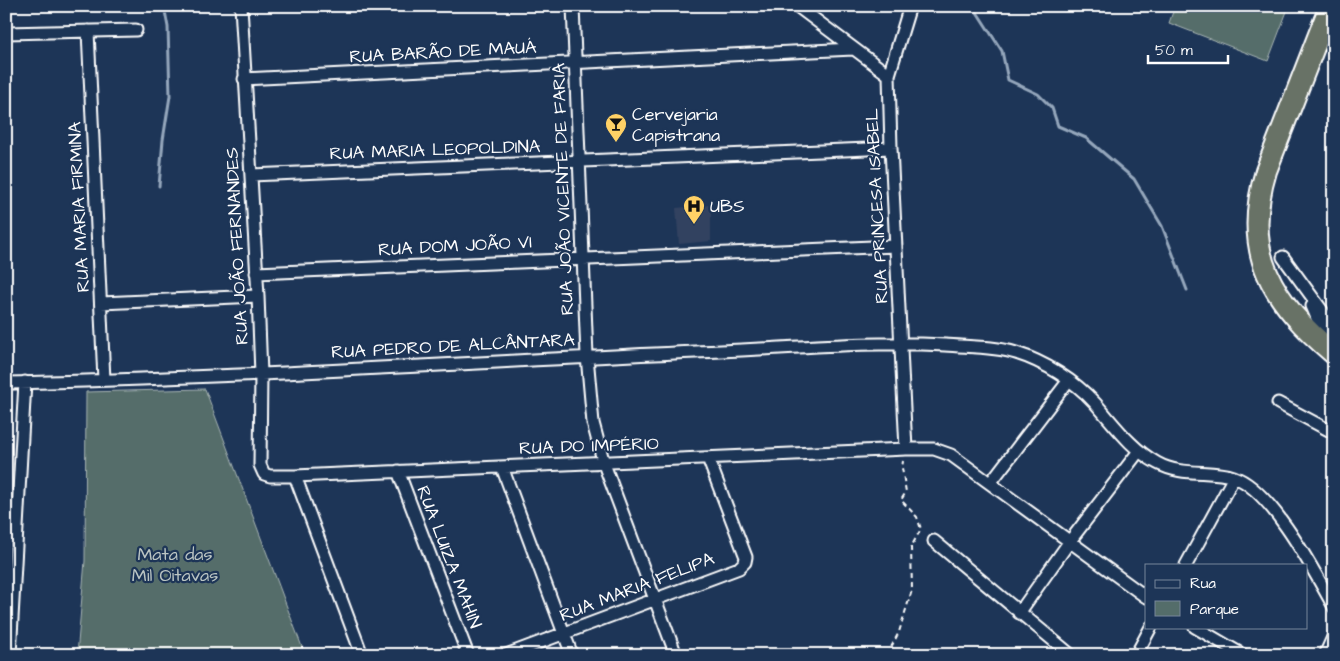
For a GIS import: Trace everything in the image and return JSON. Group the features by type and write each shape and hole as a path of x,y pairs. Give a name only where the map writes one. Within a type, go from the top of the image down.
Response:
{"highway":[{"path":"1330,6 1266,171 1256,218 1262,258 1274,289 1296,317 1332,352"}],"street":[{"name":"RUA JOÃO FERNANDES","path":"240,6 258,296 261,374 261,467 264,474 272,476"},
{"name":"RUA JOÃO VICENTE DE FARIA","path":"573,6 578,162 593,423 604,464 676,655"},
{"path":"797,6 889,75"},
{"name":"RUA PRINCESA ISABEL","path":"906,449 889,75 910,6"},
{"path":"6,33 136,30"},
{"name":"RUA MARIA FIRMINA","path":"88,31 104,380"},
{"name":"RUA BARÃO DE MAUÁ","path":"244,79 853,49"},
{"name":"RUA MARIA LEOPOLDINA","path":"251,175 891,148"},
{"name":"RUA DOM JOÃO VI","path":"256,273 896,246"},
{"path":"1283,257 1306,291 1332,323"},
{"path":"1306,291 1332,352"},
{"path":"101,303 258,296"},
{"name":"RUA PEDRO DE ALCÂNTARA","path":"6,383 261,374 588,356 901,343 979,347 1016,352 1069,380 1092,400 1139,451 1154,462 1173,470 1234,477"},
{"path":"991,482 1069,380"},
{"path":"10,655 25,382"},
{"path":"1278,403 1334,433"},
{"name":"RUA DO IMPÉRIO","path":"272,476 604,464 929,449 946,452 991,482 1145,596"},
{"path":"1019,613 1070,541 1139,451"},
{"name":"RUA MARIA FELIPA","path":"506,655 742,566 746,557 708,458"},
{"path":"502,467 572,655"},
{"name":"RUA LUIZA MAHIN","path":"398,471 468,655"},
{"path":"295,476 362,655"},
{"path":"1187,564 1234,477 1256,491 1264,499 1303,551 1334,607"},
{"path":"934,542 1071,655"},
{"path":"1136,655 1150,628"},
{"path":"1197,628 1243,655"},
{"path":"1325,655 1334,635"}],"path":[{"path":"887,655 899,632 912,590 911,547 921,529 917,517 901,500 906,492 902,468 906,449"}],"shaded area":[{"name":"UBS","path":"711,205 711,241 679,244 676,208"}],"green space":[{"path":"1175,6 1289,6 1268,61 1169,23"},
{"name":"Mata das Mil Oitavas","path":"205,389 305,655 77,655 85,561 86,392"}],"waterway":[{"path":"159,186 163,140 170,96 168,27 164,6"},
{"path":"973,6 1002,51 1008,80 1038,94 1052,108 1058,126 1086,138 1134,179 1162,226 1187,290"}],"place":[{"name":"Cervejaria Capistrana","path":"616,143"},
{"name":"UBS","path":"694,225"}]}
